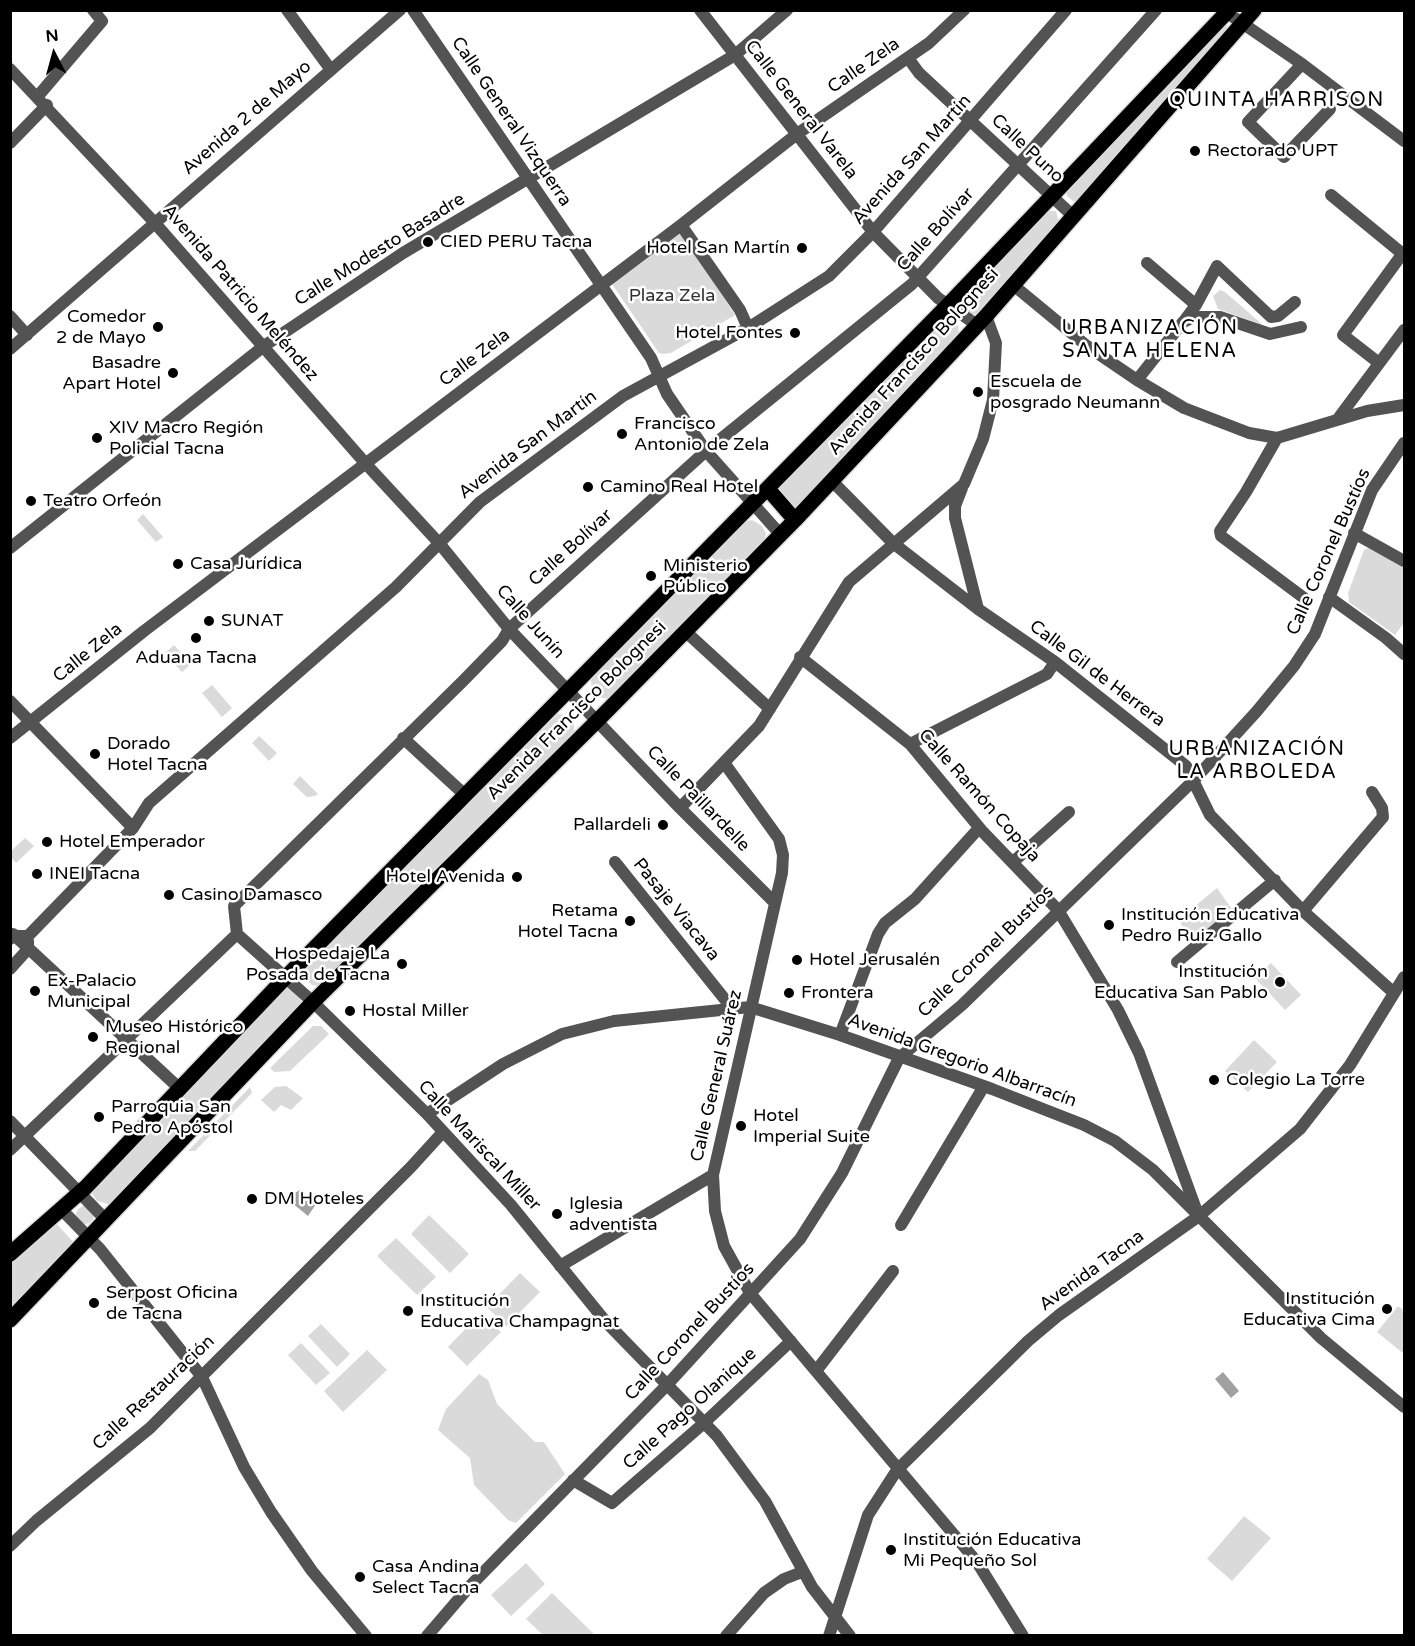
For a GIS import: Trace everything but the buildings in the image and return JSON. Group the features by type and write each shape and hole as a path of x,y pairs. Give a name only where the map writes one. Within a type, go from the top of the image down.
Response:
{"main road":[{"name":"Avenida Francisco Bolognesi","path":"10,1254 80,1192 286,977 1053,198 1226,11"},
{"name":"Avenida Francisco Bolognesi","path":"10,1320 313,1002 598,720 795,520 981,321 1248,16"},
{"path":"768,489 795,520"}],"street":[{"path":"38,96 102,21 93,10"},
{"path":"287,10 331,70"},
{"name":"Avenida 2 de Mayo","path":"10,349 400,10"},
{"name":"Calle General Vizquerra","path":"412,10 599,286 651,358 667,394 706,451 780,534"},
{"name":"Calle General Varela","path":"700,10 873,232 947,306 981,321"},
{"name":"Calle Modesto Basadre","path":"10,548 264,346 403,253 529,180 546,167 735,55 787,10"},
{"name":"Calle Zela","path":"10,738 157,621 681,225 797,134 908,58 964,10"},
{"name":"Avenida San Martín","path":"10,969 28,943 133,828 149,803 361,619 480,502 623,396 659,374 748,328 829,276 873,232 1066,10"},
{"name":"Calle Bolívar","path":"237,934 234,906 502,641 509,629 706,451 800,373 858,330 918,277 1156,10"},
{"path":"1226,11 1248,16 1302,64 1404,141"},
{"name":"Calle Puno","path":"908,58 919,73 1072,215"},
{"path":"1302,64 1248,122 1284,157 1330,109"},
{"name":"Avenida Patricio Meléndez","path":"10,69 47,105 154,222 366,464 439,543"},
{"path":"10,143 47,105"},
{"path":"1331,195 1404,254 1343,335 1379,363"},
{"path":"681,225 741,310 748,328"},
{"path":"1148,263 1196,305"},
{"path":"1137,380 1196,305 1217,266 1271,317 1278,316 1295,302"},
{"path":"1012,284 1087,346 1137,380 1184,408 1219,423 1277,438 1367,411 1404,405"},
{"path":"10,316 27,335"},
{"path":"1183,322 1194,317 1220,317 1270,334 1301,327"},
{"path":"978,609 955,518 955,506 983,439 993,400 996,343 981,321"},
{"path":"1337,420 1404,330"},
{"path":"1277,438 1220,531 1221,536 1304,598"},
{"name":"Calle Coronel Bustíos","path":"427,1635 470,1586 667,1385 790,1252 825,1203 900,1058 962,1005 1194,780 1257,711 1294,666 1315,634 1372,490 1404,443"},
{"name":"Calle Gil de Herrera","path":"832,481 893,543 978,609 1055,662 1186,766 1210,815 1303,911 1394,993"},
{"path":"680,808 725,764 759,726 800,657 849,582 893,543 920,524 964,484"},
{"path":"1354,533 1404,561"},
{"name":"Calle Junín","path":"439,543 509,629 598,720"},
{"path":"1329,597 1386,638 1404,654"},
{"path":"685,631 770,709"},
{"name":"Calle Ramón Copaja","path":"800,657 910,744 980,828 1058,910 1118,1010 1139,1053 1199,1216"},
{"path":"910,744 1047,674 1055,662"},
{"path":"10,701 133,828"},
{"name":"Calle Paillardelle","path":"598,720 680,808 774,902"},
{"path":"403,738 465,795"},
{"name":"Calle General Suárez","path":"725,764 779,839 783,855 782,873 713,1175 719,1229 731,1263 750,1293 897,1470 977,1562 1023,1635"},
{"path":"1303,911 1383,817 1382,808 1372,792"},
{"path":"1013,862 1069,812"},
{"path":"840,1035 878,934 885,923 915,899 980,828"},
{"name":"Pasaje Viacava","path":"615,862 731,1007"},
{"path":"1177,962 1275,880"},
{"path":"10,1150 237,934"},
{"name":"Calle Mariscal Miller","path":"237,934 313,1002 427,1114 512,1205 606,1322 704,1423 740,1465 765,1501 802,1572 834,1617 850,1635"},
{"path":"12,935 28,943 179,1088"},
{"name":"Avenida Tacna","path":"829,1635 867,1515 897,1470 1052,1322 1199,1216 1300,1129 1350,1065 1404,977"},
{"name":"Avenida Gregorio Albarracín","path":"427,1114 503,1064 562,1034 614,1021 731,1007 750,1007 840,1035 984,1086 1084,1125 1114,1141 1153,1170 1299,1318 1404,1407"},
{"path":"901,1225 984,1086"},
{"path":"10,1121 105,1219"},
{"name":"Calle Restauración","path":"10,1545 150,1428 404,1175 442,1132"},
{"path":"560,1266 713,1175"},
{"path":"62,1209 89,1237 201,1377 244,1467 271,1512 312,1571 366,1635"},
{"path":"816,1371 893,1271"},
{"name":"Calle Pago Olanique","path":"573,1480 612,1503 704,1423 791,1341"},
{"path":"730,1634 765,1593 784,1579 802,1572"}],"green space":[{"path":"1224,23 1231,32 1079,201 1073,201 1067,196 1066,188"},
{"path":"1048,211 1056,211 1059,223 979,313 971,315 963,310 963,302"},
{"name":"Plaza Zela","path":"681,231 735,315 671,353 663,354 659,353 612,284"},
{"path":"1220,290 1263,325 1218,309 1213,296"},
{"path":"947,320 958,325 959,338 800,507 794,509 778,494 778,487 939,323"},
{"path":"143,514 163,537 156,542 137,520"},
{"path":"752,520 762,526 766,534 762,545 610,698 600,698 595,694 591,680 740,523"},
{"path":"1368,548 1404,567 1404,623 1395,635 1349,602 1348,593 1364,550"},
{"path":"174,645 191,664 182,672 165,653"},
{"path":"212,685 232,708 222,717 202,693"},
{"path":"558,714 568,715 574,723 574,735 322,986 312,985 305,979 303,969"},
{"path":"259,736 277,753 269,761 252,743"},
{"path":"300,776 318,794 307,797 293,784"},
{"path":"25,838 34,846 16,863 11,857 11,851"},
{"path":"1217,888 1233,911 1195,942 1178,920"},
{"path":"1271,963 1301,995 1285,1010 1255,978"},
{"path":"284,987 294,990 301,1000 300,1007 112,1205 97,1201 90,1190"},
{"path":"313,1026 321,1026 329,1034 290,1071 274,1072 270,1068"},
{"path":"1254,1040 1277,1062 1248,1092 1225,1071"},
{"path":"286,1086 303,1098 291,1110 281,1105 274,1112 261,1100 275,1087"},
{"path":"250,1087 252,1093 195,1151 188,1151"},
{"path":"85,1206 91,1209 94,1215 91,1221 85,1224 79,1221 76,1215 79,1209"},
{"path":"429,1215 469,1254 450,1273 411,1234"},
{"path":"56,1223 75,1244 11,1311 11,1262"},
{"path":"396,1238 436,1277 417,1295 377,1256"},
{"path":"520,1273 540,1292 506,1326 487,1307"},
{"path":"1398,1306 1404,1311 1404,1354 1377,1332"},
{"path":"481,1313 501,1332 467,1366 448,1347"},
{"path":"321,1324 350,1354 337,1367 308,1336"},
{"path":"301,1343 330,1373 316,1385 288,1355"},
{"path":"367,1350 387,1370 343,1412 324,1391"},
{"path":"479,1374 488,1380 497,1404 535,1442 544,1442 565,1474 516,1523 508,1520 474,1485 470,1458 438,1430 446,1409"},
{"path":"1244,1516 1271,1538 1232,1581 1207,1559"},
{"path":"526,1563 545,1584 511,1616 491,1595"},
{"path":"552,1593 595,1635 543,1635 526,1619"}],"shaded area":[{"path":"300,1190 316,1204 308,1216 286,1198"},
{"path":"1223,1372 1239,1391 1231,1398 1215,1379"}],"place":[{"name":"Rectorado UPT","path":"1195,151"},
{"name":"CIED PERU Tacna","path":"428,242"},
{"name":"Hotel San Martín","path":"802,248"},
{"name":"Comedor 2 de Mayo","path":"158,327"},
{"name":"Hotel Fontes","path":"795,333"},
{"name":"Basadre Apart Hotel","path":"173,373"},
{"name":"Escuela de posgrado Neumann","path":"978,392"},
{"name":"Francisco Antonio de Zela","path":"622,434"},
{"name":"XIV Macro Región Policial Tacna","path":"97,438"},
{"name":"Camino Real Hotel","path":"588,487"},
{"name":"Teatro Orfeón","path":"31,501"},
{"name":"Casa Jurídica","path":"178,564"},
{"name":"Ministerio Público","path":"651,576"},
{"name":"SUNAT","path":"209,621"},
{"name":"Aduana Tacna","path":"196,638"},
{"name":"Dorado Hotel Tacna","path":"95,754"},
{"name":"Pallardeli","path":"663,825"},
{"name":"Hotel Emperador","path":"47,842"},
{"name":"INEI Tacna","path":"37,874"},
{"name":"Hotel Avenida","path":"517,877"},
{"name":"Casino Damasco","path":"169,895"},
{"name":"Retama Hotel Tacna","path":"630,921"},
{"name":"Institución Educativa Pedro Ruiz Gallo","path":"1109,925"},
{"name":"Hotel Jerusalén","path":"797,960"},
{"name":"Hospedaje La Posada de Tacna","path":"402,964"},
{"name":"Institución Educativa San Pablo","path":"1280,982"},
{"name":"Ex-Palacio Municipal","path":"35,991"},
{"name":"Frontera","path":"789,993"},
{"name":"Hostal Miller","path":"350,1011"},
{"name":"Museo Histórico Regional","path":"93,1037"},
{"name":"Colegio La Torre","path":"1214,1080"},
{"name":"Parroquia San Pedro Apóstol","path":"99,1117"},
{"name":"Hotel Imperial Suite","path":"741,1126"},
{"name":"DM Hoteles","path":"252,1199"},
{"name":"Iglesia adventista","path":"557,1214"},
{"name":"Serpost Oficina de Tacna","path":"94,1303"},
{"name":"Institución Educativa Cima","path":"1387,1309"},
{"name":"Institución Educativa Champagnat","path":"408,1311"},
{"name":"Institución Educativa Mi Pequeño Sol","path":"891,1550"},
{"name":"Casa Andina Select Tacna","path":"360,1577"}],"district":[{"name":"QUINTA HARRISON","path":"1277,101"},
{"name":"URBANIZACIÓN SANTA HELENA","path":"1150,340"},
{"name":"URBANIZACIÓN LA ARBOLEDA","path":"1257,762"}]}
